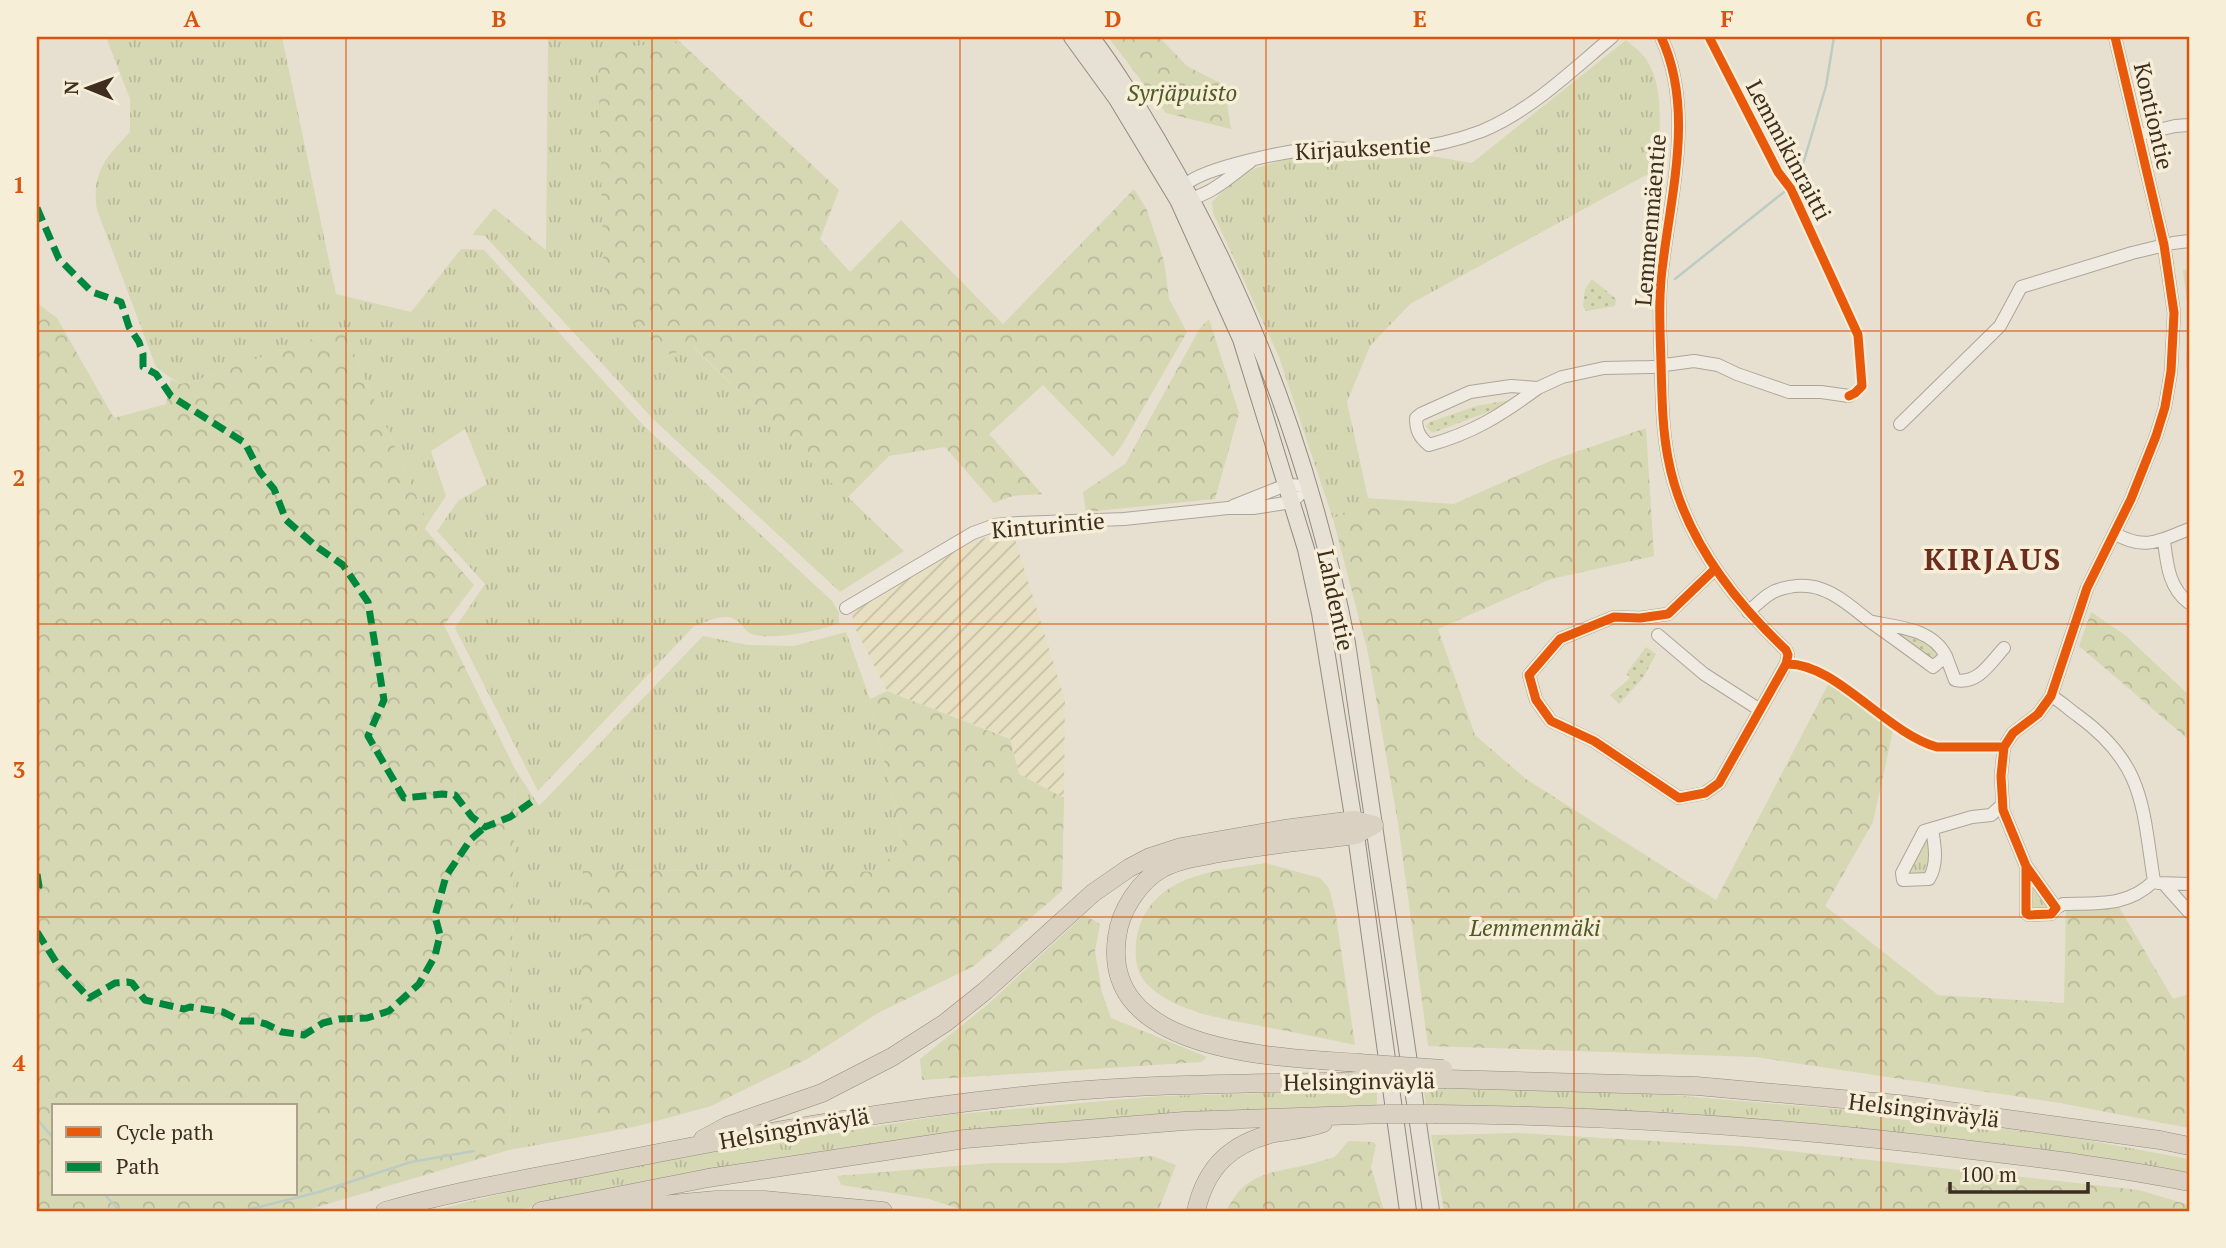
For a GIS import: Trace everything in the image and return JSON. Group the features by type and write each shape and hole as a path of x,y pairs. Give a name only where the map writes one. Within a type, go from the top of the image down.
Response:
{"highway":[{"path":"1358,1072 1256,1055 1185,1037 1162,1026 1144,1012 1122,982 1115,956 1117,931 1122,916 1148,879 1163,868 1188,859 1374,825"},
{"path":"691,1146 727,1126 822,1093 892,1057 945,1023 985,992 1093,892 1150,857 1181,847 1218,840 1355,828"},
{"name":"Helsinginväylä","path":"385,1211 691,1146 865,1115 1063,1092 1358,1072 1697,1086 1899,1104 2189,1146"},
{"name":"Helsinginväylä","path":"541,1211 708,1178 965,1139 1184,1121 1386,1114 1593,1117 1773,1128 2001,1153 2189,1182"},
{"path":"1196,1211 1213,1168 1230,1153 1254,1139 1310,1127 1341,1115"},
{"path":"567,1205 596,1210 716,1200 764,1199 883,1211"}],"main road":[{"name":"Lahdentie","path":"1072,37 1185,195 1241,339 1306,549 1320,614 1355,828 1408,1211"},
{"name":"Lahdentie","path":"1091,37 1139,108 1235,285 1284,408 1309,486 1342,615 1431,1211"}],"street":[{"name":"Kirjauksentie","path":"1185,195 1221,169 1299,149 1399,150 1430,146 1472,134 1512,116 1535,101 1612,37"},
{"name":"Lemmenmäentie","path":"1661,37 1669,55 1674,78 1678,139 1677,169 1661,275 1664,430 1674,486 1715,569 1748,612 1788,655 1786,664 1760,710"},
{"name":"Kontiontie","path":"2115,37 2164,245"},
{"path":"2138,135 2189,125"},
{"path":"1900,424 2000,326 2021,287 2164,245 2189,242"},
{"path":"2056,908 2026,866 2002,805 2004,747 2013,733 2038,714 2051,696 2081,604 2131,499 2156,436 2165,407 2171,371 2174,313 2164,245"},
{"path":"1538,388 1511,386 1470,392 1421,414 1416,418 1416,427 1421,438 1429,445 1447,440 1491,421 1538,388 1580,371 1707,362 1789,392 1821,392 1849,396"},
{"name":"Kinturintie","path":"1228,508 1286,485 1309,486"},
{"path":"1292,502 1309,486"},
{"name":"Kinturintie","path":"846,608 965,538 995,525 1144,517 1292,502"},
{"path":"2114,533 2125,539 2150,544 2164,541 2189,529"},
{"path":"2164,541 2171,579 2180,596 2189,603"},
{"path":"1658,635 1704,674 1760,710 1720,783 1705,793 1679,798 1583,735 1551,720 1536,700 1529,675 1560,639 1614,617 1640,618 1668,614 1715,569"},
{"path":"1748,612 1775,591 1804,586 1824,589 1933,667 1946,656"},
{"path":"1872,622 1922,633 1942,647 1955,680 1971,681 1978,677 2004,648"},
{"path":"2051,696 2105,736 2118,752 2140,795 2159,883 2189,912"},
{"path":"1932,829 1972,817 1991,815 2002,805"},
{"path":"2026,866 2026,913 2029,915 2047,915 2063,904 2123,901 2159,883 2189,884"}],"shaded area":[{"path":"1009,530 1014,536 1065,700 1064,798 1019,774 1010,738 887,691 853,624 852,611 955,548"}],"green space":[{"path":"106,37 282,37 336,294 411,312 461,249 484,250 644,426 832,601 839,613 839,623 779,636 755,635 730,617 694,626 538,791 455,628 485,584 437,531 458,501 487,484 465,429 431,451 446,496 428,523 343,328 192,382 180,384 156,367 97,210 96,186 102,166 130,132 130,99"},
{"path":"548,37 676,37 681,43 598,49 694,348 904,551 840,592 653,419 485,236 472,235 494,208 546,250"},
{"name":"Syrjäpuisto","path":"1108,37 1159,37 1187,66 1224,85 1231,129 1166,113"},
{"path":"1626,40 1646,59 1656,83 1660,112 1659,168 1410,304 1370,346 1347,402 1368,498 1333,519 1279,357 1213,213 1212,202 1228,185 1256,168 1301,155 1430,156 1472,163"},
{"path":"681,43 839,190 820,239 850,272 901,220 1003,324 1134,189 1147,210 1164,261 1169,299 1187,332 1113,457 1043,385 989,434 1042,494 1013,496 994,503 945,447 889,456 847,498 695,348 665,355 604,290 598,48"},
{"path":"2189,269 2189,367 2186,368 2188,312 2183,270"},
{"path":"1592,279 1616,299 1615,306 1586,311 1583,306 1585,289"},
{"path":"37,303 57,318 114,418 166,404 171,379 180,384 192,382 343,328 428,523 425,529 474,585 444,625 515,769 509,1150 304,1211 37,1211"},
{"path":"1209,319 1239,413 1215,499 1086,512 1083,492 1125,464 1200,328"},
{"path":"1510,400 1496,409 1432,433 1426,426 1430,422 1476,406"},
{"name":"Lemmenmäki","path":"1646,428 1654,556 1551,579 1438,629 1475,735 1526,779 1716,900 1831,679 1894,726 1873,822 1825,906 1938,995 2064,1003 2066,907 2119,907 2173,999 2189,994 2189,1128 2060,1103 1755,1057 1428,1046 1398,823 1368,653 1333,519 1368,498 1454,504 1550,461"},
{"path":"2091,612 2125,635 2189,695 2189,740 2079,646"},
{"path":"1891,631 1918,635 1939,653 1937,660 1931,661"},
{"path":"846,632 870,699 903,842 878,873 813,870 584,871 581,1137 509,1150 515,769 539,806 703,636 748,645 794,646"},
{"path":"1646,647 1656,654 1643,678 1619,704 1610,695 1628,680 1630,677 1626,674"},
{"path":"887,691 1010,739 1019,774 1064,798 1062,891 974,966 878,1013 807,1059 711,1106 638,1126 581,1137 583,871 878,872 903,842 870,699"},
{"path":"1928,835 1930,874 1911,877 1907,873"},
{"path":"1265,863 1320,878 1329,888 1336,916 1355,1045 1188,1009 1158,994 1141,977 1136,962 1139,929 1150,906 1163,893 1193,877"},
{"path":"2031,876 2051,910 2030,909"},
{"path":"1084,915 1100,924 1095,951 1102,992 1111,1018 1207,1057 1201,1062 922,1080 920,1059 987,1005"},
{"path":"1465,1088 1670,1095 1862,1111 2065,1136 2189,1159 2189,1176 2064,1153 1861,1129 1670,1112 1426,1106 1424,1090"},
{"path":"1377,1090 1377,1108 949,1133 699,1171 514,1211 431,1211 546,1183 697,1155 947,1115 1161,1096"},
{"path":"1518,1133 1753,1147 2139,1190 2189,1205 2189,1211 1444,1211 1431,1135"},
{"path":"1349,1141 1373,1142 1376,1145 1371,1167 1384,1211 1227,1211 1235,1197 1254,1180 1265,1174 1332,1158"},
{"path":"1153,1156 1176,1165 1158,1211 966,1211 929,1199 841,1185 837,1176 990,1163 1062,1163"}],"waterway":[{"path":"1794,183 1801,171 1826,86 1834,37"},
{"path":"1675,279 1789,188"},
{"path":"37,1119 52,1137"},
{"path":"243,1211 319,1192 411,1162 474,1151"},
{"path":"106,1196 120,1211"}],"marked path":[{"path":"37,208 59,259 92,292 121,302 129,327 139,342 143,367 156,374 171,396 245,443 260,472 274,489 286,520 343,565 368,602 384,700 368,736 404,798 455,795 472,817 485,827 510,817 537,798"},
{"path":"37,932 58,965 89,998 115,983 127,982 132,983 145,1000 184,1009 190,1007 223,1012 241,1021 255,1021 282,1032 304,1035 323,1023 339,1019 367,1018 389,1011 419,984 435,956 440,935 435,916 446,876 471,839 485,827"},
{"path":"37,874 37,891"}],"cycle path":[{"path":"1661,37 1677,91 1679,120 1660,300 1663,411 1668,458 1685,513 1712,563 1746,609 1788,655 1786,664 1719,783 1705,793 1679,798 1594,741 1551,721 1536,700 1529,675 1560,639 1614,617 1640,618 1668,614 1715,569"},
{"name":"Lemmikinraitti","path":"1709,37 1778,172 1791,189 1858,335 1862,386 1849,396"},
{"path":"2026,866 2026,913 2051,914 2056,908 2026,866 2003,810 2001,776 2004,747 2013,733 2038,714 2051,696 2087,588 2131,499 2156,436 2165,407 2171,371 2174,313 2164,245 2115,37"},
{"path":"1786,664 1804,666 1823,674 1899,728 1937,747 2004,747"}],"district":[{"name":"KIRJAUS","path":"1993,559"}]}
